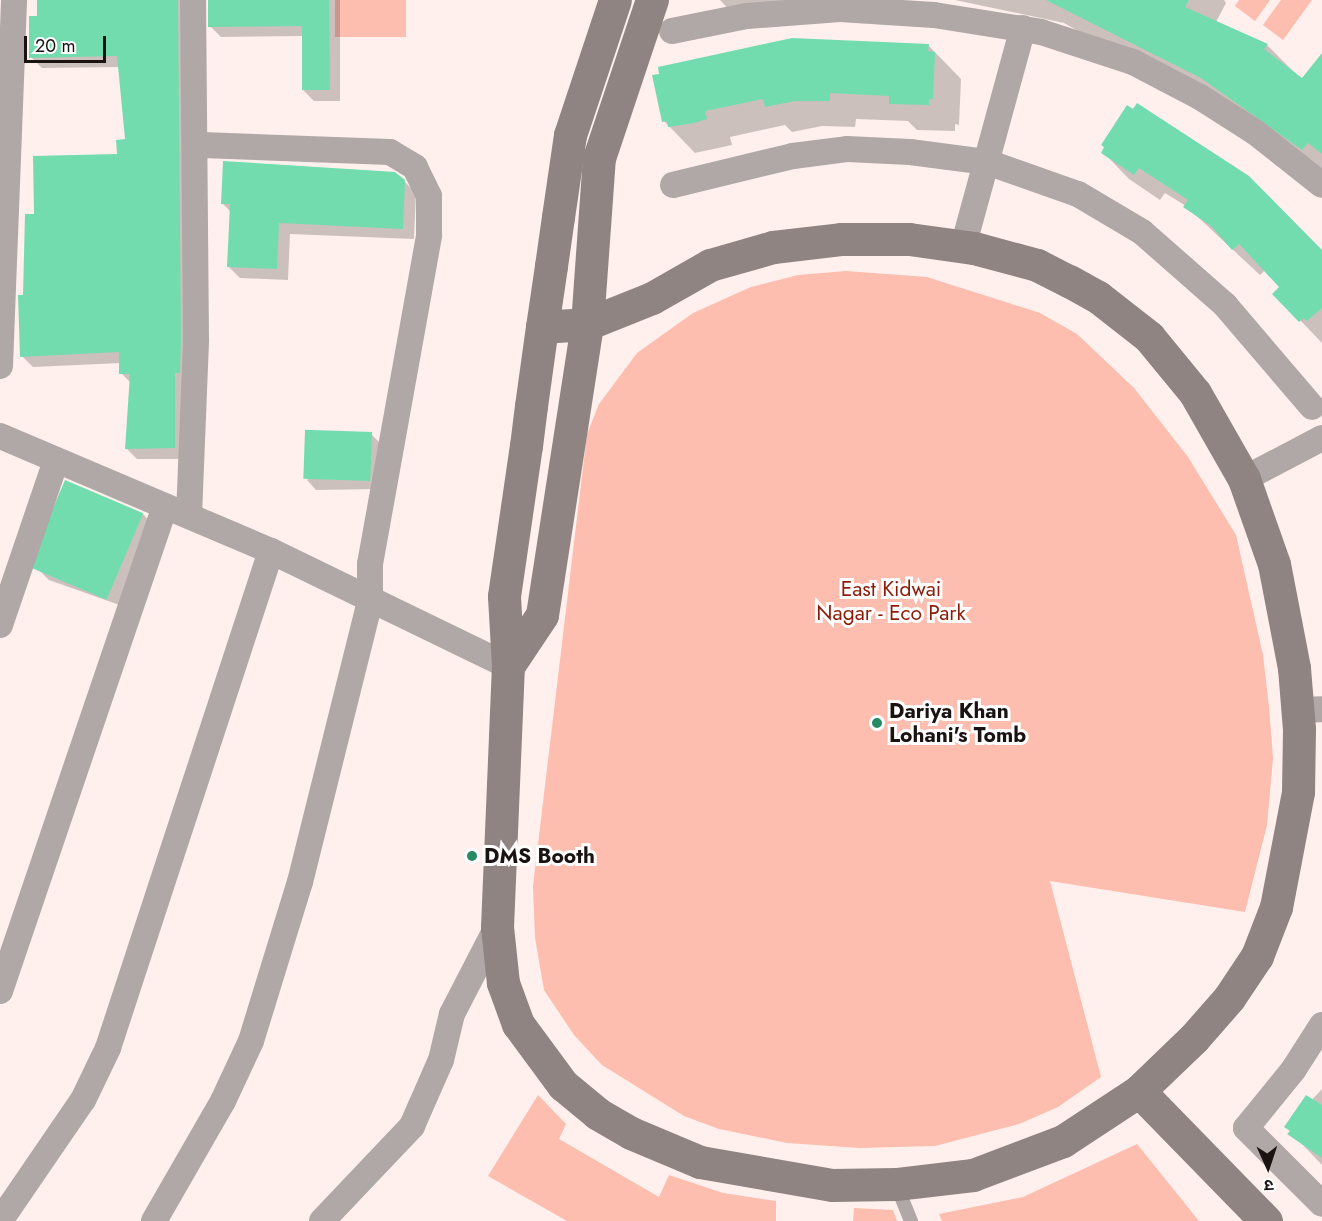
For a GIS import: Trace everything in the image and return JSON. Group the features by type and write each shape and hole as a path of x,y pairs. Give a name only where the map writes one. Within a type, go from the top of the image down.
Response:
{"street":[{"path":"0,366 14,0"},
{"path":"189,516 196,340 193,0"},
{"path":"542,327 587,324 652,298 710,266 773,247 842,239 909,240 963,247 1037,265 1098,297 1149,337 1195,393 1244,479 1284,606 1310,709 1289,850 1276,907 1257,956 1229,998 1194,1038 1139,1091 1063,1141 973,1175 896,1184 832,1185 721,1166 664,1149 597,1113 563,1085 518,1024 503,983 497,927 508,666 504,596 542,327 570,135 615,0"},
{"path":"508,666 542,615 587,324 599,158 652,0"},
{"path":"672,32 747,16 840,9 933,15 1023,28 1133,62 1200,97 1255,132 1322,185"},
{"path":"963,247 1023,28"},
{"path":"154,1221 223,1101 251,1041 300,882 370,601 370,564 429,235 429,196 415,167 390,152 195,145"},
{"path":"673,185 793,156 847,149 910,152 987,162 1078,194 1142,232 1225,305 1312,407"},
{"path":"0,436 55,463 271,550 370,601 508,666"},
{"path":"1244,479 1322,438"},
{"path":"0,625 55,463"},
{"path":"0,991 165,506"},
{"path":"0,1221 83,1100 108,1048 271,550"},
{"path":"322,1221 412,1126 441,1060 453,1014 497,927"},
{"path":"1322,1025 1294,1069 1246,1128 1322,1204"},
{"path":"1139,1091 1266,1221"}],"lane":[{"path":"896,1184 911,1221"}],"green space":[{"path":"335,0 406,0 406,37 335,37"},
{"path":"1239,0 1270,0 1255,21 1235,6"},
{"path":"1281,0 1312,0 1283,40 1263,25"},
{"name":"East Kidwai Nagar - Eco Park","path":"846,271 927,277 1040,313 1077,334 1134,388 1188,457 1236,535 1263,655 1269,707 1273,758 1267,825 1245,912 1050,881 1101,1077 1058,1107 1019,1124 935,1146 860,1148 787,1143 719,1129 684,1116 602,1065 574,1035 544,990 535,938 533,886 587,434 599,404 637,353 693,313 751,287 798,275"},
{"path":"538,1095 566,1124 559,1139 659,1197 669,1175 723,1193 776,1201 776,1221 567,1221 488,1176"},
{"path":"1137,1144 1199,1221 942,1221 939,1214 1023,1197"},
{"path":"854,1208 893,1210 897,1221 853,1221"}],"building":[{"path":"37,0 178,0 181,340 180,373 175,373 175,448 125,449 130,374 119,374 119,352 20,357 18,295 23,295 25,214 34,214 33,156 117,154 116,140 125,139 117,56 29,58 29,16 37,16"},
{"path":"208,0 329,0 330,90 302,90 302,26 208,27"},
{"path":"1046,0 1189,0 1185,7 1268,44 1264,49 1302,78 1322,53 1322,154 1308,143 1302,150 1201,78"},
{"path":"792,38 929,44 928,51 935,52 933,99 929,99 929,105 889,104 889,96 830,93 830,101 795,101 765,107 763,99 705,111 707,119 694,123 668,127 667,121 662,122 652,75 659,74 658,67"},
{"path":"1137,103 1249,176 1322,250 1322,308 1307,321 1304,318 1299,322 1272,294 1279,287 1239,244 1232,250 1211,226 1183,207 1188,200 1139,168 1134,175 1101,153 1104,147 1101,145 1127,105 1133,109"},
{"path":"223,161 395,172 405,180 403,229 279,223 277,269 227,267 230,204 221,204"},
{"path":"305,430 372,432 370,481 303,479"},
{"path":"65,480 143,513 107,600 28,567"},
{"path":"1306,1095 1322,1105 1322,1158 1287,1134 1290,1131 1284,1127"}],"place":[{"name":"Dariya Khan Lohani's Tomb","path":"877,723"},
{"name":"DMS Booth","path":"472,856"}]}
